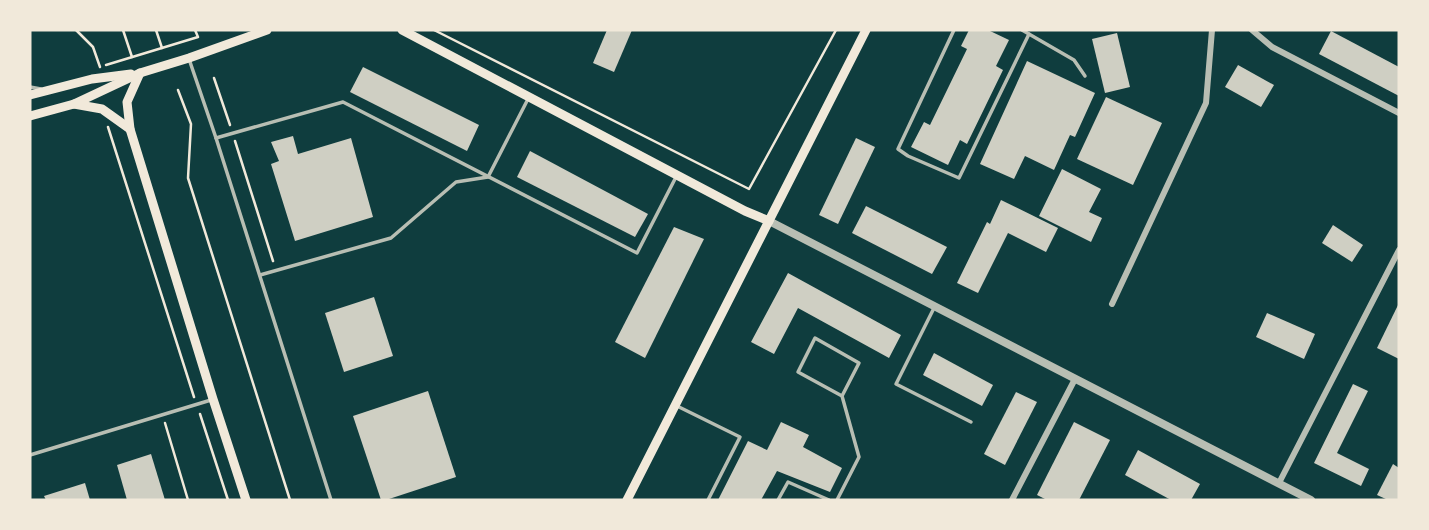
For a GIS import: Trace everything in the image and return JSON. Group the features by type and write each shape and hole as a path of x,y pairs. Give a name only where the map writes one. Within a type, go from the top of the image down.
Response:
{"main road":[{"path":"30,116 74,104 140,73 263,30"},
{"path":"402,30 745,211 769,221"},
{"path":"627,500 866,30"},
{"path":"30,95 92,79 140,73"},
{"path":"140,73 127,102 130,129 246,500"},
{"path":"74,104 102,109 130,129"}],"street":[{"path":"1112,304 1206,103 1212,30"},
{"path":"1252,30 1272,47 1399,113"},
{"path":"769,221 1311,500"},
{"path":"1279,483 1399,250"},
{"path":"1012,500 1075,379"}],"lane":[{"path":"954,30 898,149 959,178 1029,34"},
{"path":"1022,30 1074,60 1086,76"},
{"path":"189,58 331,500"},
{"path":"30,86 46,91"},
{"path":"488,177 529,97"},
{"path":"216,138 343,102 637,253 678,174"},
{"path":"260,275 391,238 456,182 488,177"},
{"path":"935,306 896,384 971,422"},
{"path":"837,500 859,457 842,396 859,363 816,338 798,372 842,396"},
{"path":"30,455 213,400"},
{"path":"676,405 740,437 708,500"},
{"path":"778,500 788,482 829,500"}],"path":[{"path":"76,30 93,47 100,67"},
{"path":"123,30 132,57 198,37 195,30"},
{"path":"156,30 162,48"},
{"path":"434,30 749,188 836,30"},
{"path":"214,78 276,270"},
{"path":"178,90 191,124 188,178 290,500"},
{"path":"106,122 227,500"},
{"path":"162,415 188,500"}],"building":[{"path":"607,30 632,30 614,72 593,63"},
{"path":"969,30 988,30 1009,40 996,66 1003,70 967,144 960,140 948,165 911,147 924,122 930,125 967,49 961,46"},
{"path":"1331,31 1399,67 1399,96 1319,54"},
{"path":"1117,33 1130,87 1105,93 1092,39"},
{"path":"1027,61 1095,93 1075,137 1070,135 1054,170 1025,156 1014,179 980,164"},
{"path":"1238,65 1274,85 1261,107 1225,87"},
{"path":"363,67 479,125 467,151 350,92"},
{"path":"1106,97 1162,123 1133,185 1077,159"},
{"path":"293,136 298,154 351,138 373,217 295,241 271,164 279,161 271,142"},
{"path":"856,138 875,147 838,224 819,215"},
{"path":"530,151 648,214 635,237 517,177"},
{"path":"1062,169 1101,189 1089,212 1102,218 1091,242 1039,216"},
{"path":"1001,200 1058,228 1046,252 1008,233 978,293 957,283"},
{"path":"866,206 947,247 932,274 852,233"},
{"path":"1333,225 1363,245 1352,262 1322,243"},
{"path":"674,227 704,239 645,358 615,342"},
{"path":"788,273 901,335 889,358 798,308 774,354 751,342"},
{"path":"374,297 393,356 344,372 325,313"},
{"path":"1399,303 1399,359 1377,348"},
{"path":"1267,313 1315,334 1304,359 1256,337"},
{"path":"934,353 993,385 982,406 923,375"},
{"path":"1353,384 1368,391 1337,453 1369,469 1361,486 1314,463"},
{"path":"428,391 456,477 381,500 353,416"},
{"path":"1016,392 1037,402 1005,465 984,454"},
{"path":"781,422 809,435 803,447 842,468 830,492 777,471 761,500 718,500 748,441 767,450"},
{"path":"1074,422 1110,440 1079,500 1047,500 1037,495"},
{"path":"1138,450 1200,484 1191,500 1171,500 1125,475"},
{"path":"151,454 165,500 127,500 117,465"},
{"path":"1393,464 1399,468 1399,500 1388,500 1377,495"},
{"path":"85,483 90,500 46,500 44,496"}]}
